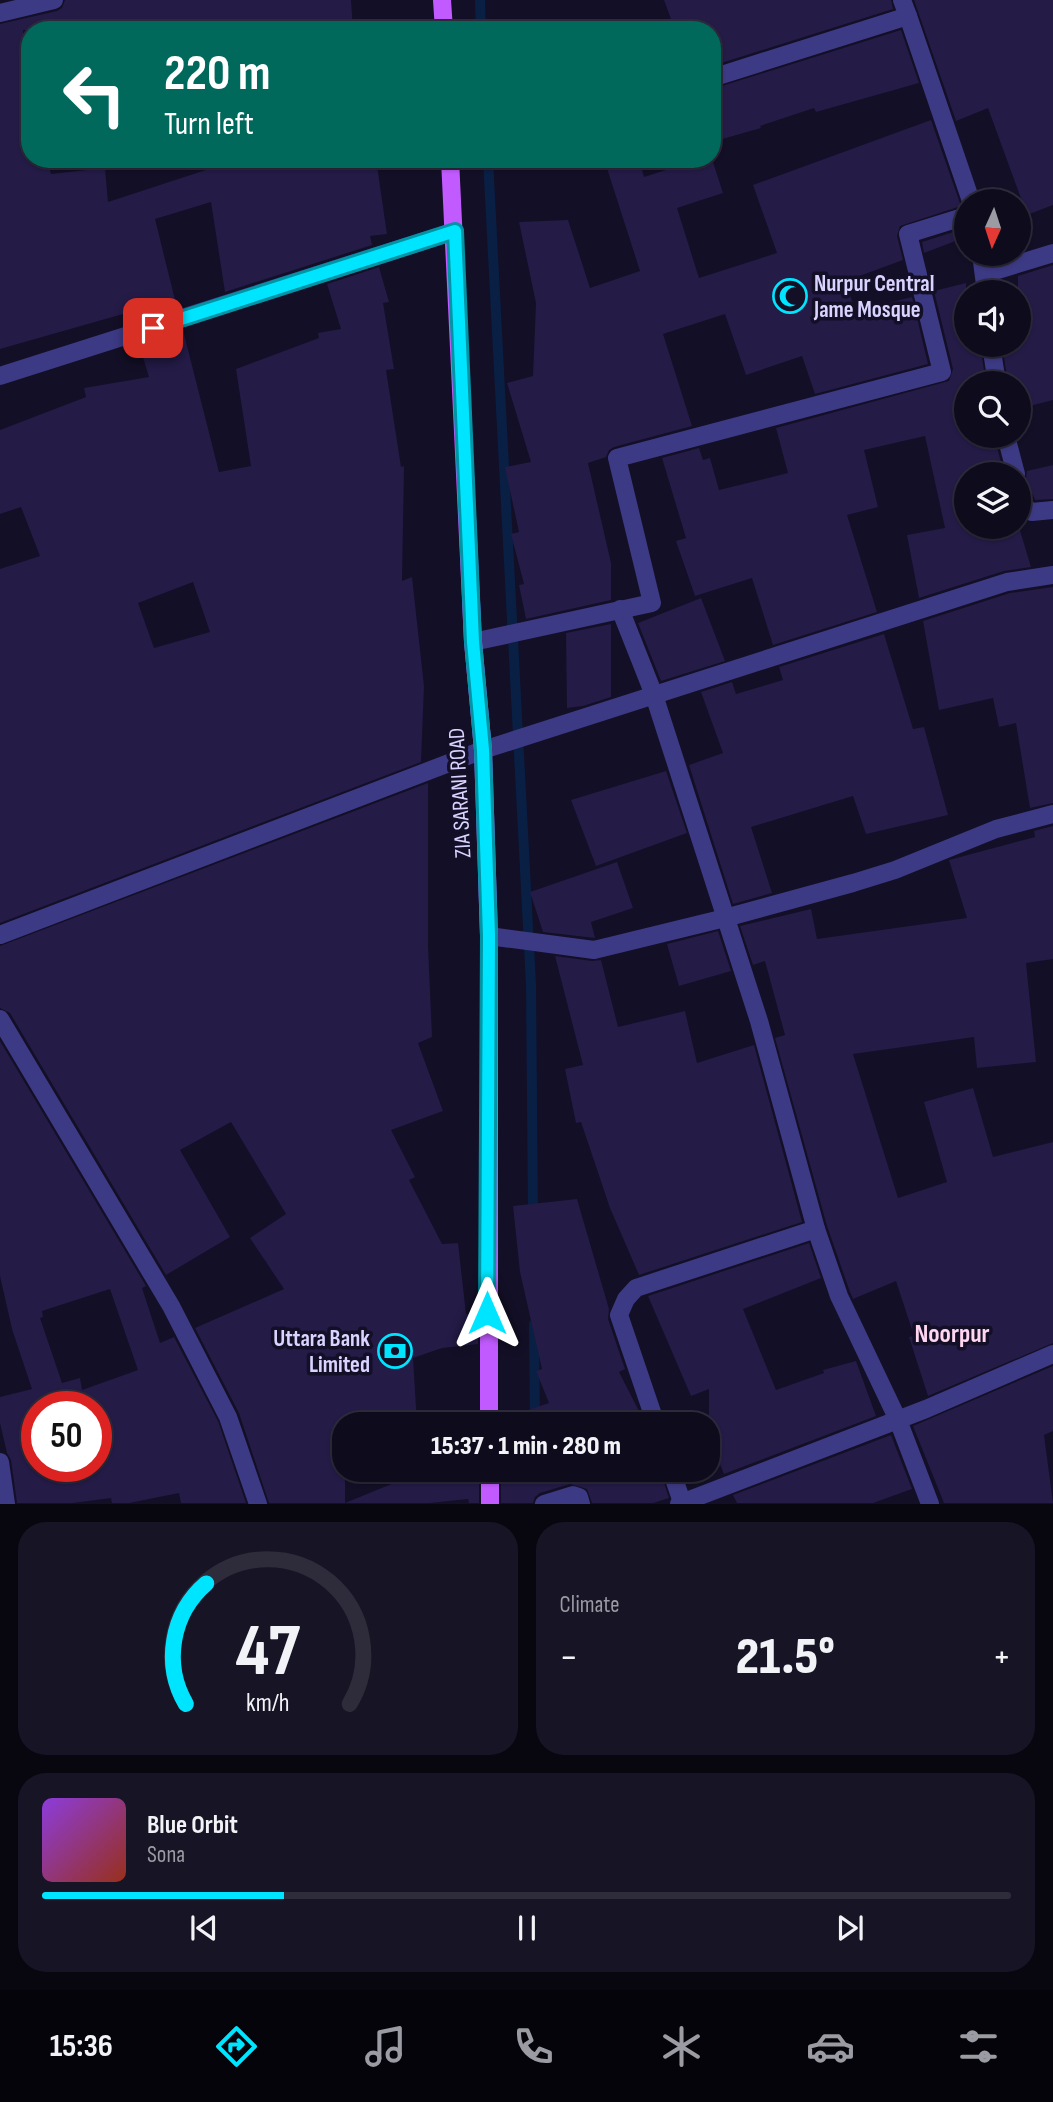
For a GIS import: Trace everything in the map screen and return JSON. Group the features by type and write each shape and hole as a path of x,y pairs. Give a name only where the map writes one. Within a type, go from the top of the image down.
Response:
{"main road":[{"path":"442,0 443,21"},
{"name":"ZIA SARANI ROAD","path":"453,168 473,642 483,750 489,936 489,1412"},
{"path":"489,1482 490,1503"}],"street":[{"path":"0,13 54,0"},
{"path":"721,75 905,8 967,189"},
{"path":"473,642 652,603 617,458 942,373 908,234 954,220"},
{"path":"0,376 455,231"},
{"path":"985,274 1053,253"},
{"path":"983,266 985,280"},
{"path":"1031,512 1053,510"},
{"path":"0,935 483,750 1007,582 1053,575"},
{"path":"620,609 654,695 759,1021 816,1229 839,1296 898,1420 930,1503"},
{"path":"489,936 594,950 853,883 895,870 996,829 1053,814"},
{"path":"0,1019 171,1306 228,1417 258,1503"},
{"path":"652,1412 619,1315 626,1300 636,1289 816,1229"},
{"path":"674,1482 680,1503 898,1420 1053,1354"},
{"path":"0,1462 6,1503"},
{"path":"544,1503 573,1495 579,1497 581,1503"}],"building":[{"path":"65,0 351,0 352,21 21,21 21,168 49,168 51,174 105,168 108,202 212,168 377,168 387,234 370,236 372,245 225,292 211,202 155,219 177,308 132,322 131,318 125,320 123,314 0,349 0,24 62,8"},
{"path":"664,0 891,0 893,9 721,63 721,21 672,21"},
{"path":"914,0 1053,0 1053,205 1031,213 1031,189 1018,189 988,108 956,121"},
{"path":"901,30 919,83 816,112 814,108 721,139 721,86"},
{"path":"931,120 955,189 954,208 900,226 897,236 903,260 846,281 855,311 912,297 928,364 815,394 802,356 746,375 725,314 663,334 692,426 614,447 606,457 588,463 611,563 611,600 526,619 519,585 524,584 511,534 519,532 505,467 531,462 507,383 533,376 536,303 519,222 568,220 590,288 640,271 607,168 642,168 644,177 672,168 715,168 723,193 677,208 699,278 777,253 753,185"},
{"path":"954,232 954,242 924,253 922,242"},
{"path":"1053,265 1053,400 1031,406 1031,371 1006,371 1004,357 1031,357 1031,280 1018,280 1018,276"},
{"path":"379,267 389,302 383,303 394,369 386,370 401,467 404,466 402,581 412,577 424,686 421,762 0,923 0,569 40,556 21,507 0,514 0,430 86,397 84,388 149,377 139,344 183,330 219,472 251,466 236,369 319,338 318,333 341,329 327,284","holes":["193,582 210,632 154,648 138,603"]},
{"path":"954,286 954,357 982,357 984,371 954,371 954,448 997,448 1001,462 954,462 954,539 1023,539 1031,567 1004,571 919,598 907,535 945,528 925,436 864,450 878,507 847,515 877,612 773,645 752,578 695,596 676,541 686,538 662,458 699,448 703,460 710,458 719,490 788,473 776,428 949,381 953,369 934,291"},
{"path":"1053,465 1053,499 1035,500 1031,490 1031,470"},
{"path":"1053,587 1053,803 1030,808 1016,723 999,727 993,698 939,710 923,621 1010,593"},
{"path":"701,598 725,661 661,681 638,623"},
{"path":"611,624 611,697 567,708 566,633"},
{"path":"884,634 913,729 924,727 948,815 866,834 853,796 751,827 772,893 733,904 689,765 723,753 701,692 732,682 736,694 783,680 779,667"},
{"path":"666,771 687,833 596,866 571,800"},
{"path":"428,783 428,946 432,1037 418,1043 443,1111 391,1130 415,1177 409,1180 442,1244 458,1243 466,1314 478,1313 478,1344 442,1348 413,1358 416,1412 332,1412 332,1482 345,1482 345,1503 269,1503 239,1413 195,1328 284,1289 250,1238 286,1214 231,1122 180,1150 230,1237 166,1275 10,1013 0,1008 0,946"},
{"path":"1053,826 1053,959 1026,963 1036,1062 977,1068 974,1037 853,1054 898,1198 947,1182 924,1102 973,1088 993,1157 1053,1142 1053,1343 928,1396 909,1337 914,1336 896,1281 853,1299 850,1292 827,1226 775,1038 785,1035 765,961 753,965 740,926 811,909 817,939 967,918 949,860 1035,837 1034,831"},
{"path":"617,862 633,908 591,922 595,938 543,932 530,892"},
{"path":"718,931 731,971 679,986 667,944"},
{"path":"555,956 601,960 618,1027 685,1011 697,1063 754,1045 802,1222 639,1275 610,1208 581,1122 576,1123 565,1069 583,1065"},
{"path":"0,1041 146,1286 142,1288 160,1343 174,1337 218,1421 246,1503 181,1503 179,1493 129,1503 112,1503 111,1498 73,1503 17,1503 11,1460 0,1423 0,1397 21,1392 21,1482 112,1482 112,1391 24,1391 32,1389 12,1329 0,1276","holes":["110,1289 138,1370 82,1390 80,1378 62,1383 40,1318 43,1317 42,1311"]},
{"path":"577,1199 609,1309 608,1319 625,1369 619,1372 639,1412 522,1412 549,1403 536,1371 542,1369 520,1272 513,1206"},
{"path":"809,1243 821,1278 743,1309 776,1390 824,1373 823,1370 856,1361 876,1416 724,1474 720,1464 720,1412 709,1412 709,1389 691,1396 648,1296"},
{"path":"1053,1366 1053,1431 1044,1435 1053,1503 944,1503 913,1426"},
{"path":"891,1435 912,1489 873,1503 737,1503 733,1495"},
{"path":"396,1482 479,1482 479,1503 469,1503 468,1499 430,1503 345,1503"},
{"path":"501,1482 664,1482 669,1498 653,1503 592,1503 587,1489 570,1484 540,1493 533,1503 501,1503"}],"waterway":[{"path":"480,0 481,21"},
{"path":"488,168 531,985 533,1215"},
{"path":"534,1324 535,1412"}],"place":[{"name":"Nurpur Central Jame Mosque","path":"790,296"},
{"name":"Uttara Bank Limited","path":"395,1351"}],"district":[{"name":"Noorpur","path":"952,1333"}],"route":[{"path":"153,328 455,231 473,642 483,750 489,936 487,1313"}]}
